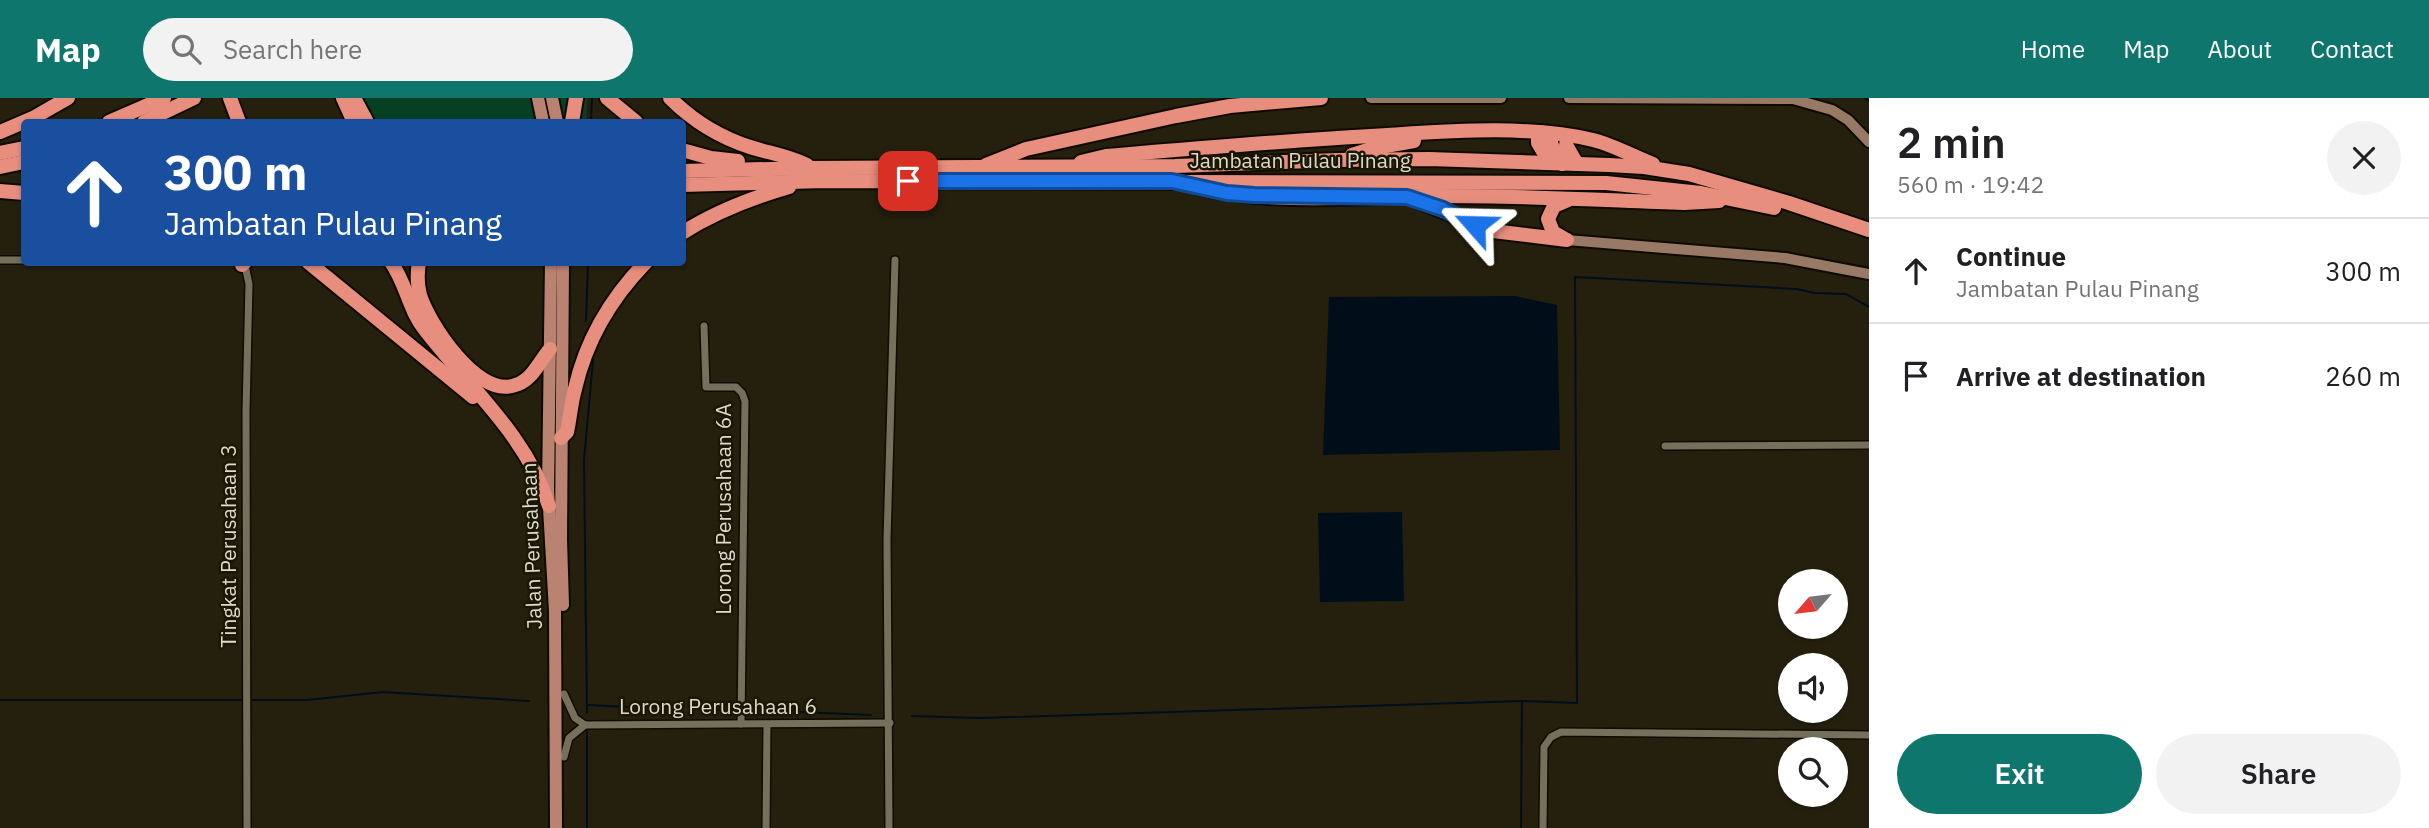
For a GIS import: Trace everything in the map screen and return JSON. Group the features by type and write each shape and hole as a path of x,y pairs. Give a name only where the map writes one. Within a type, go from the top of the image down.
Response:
{"highway":[{"path":"31,119 68,98"},
{"path":"116,119 164,98"},
{"path":"151,119 194,98"},
{"path":"230,98 238,119"},
{"path":"343,98 353,119"},
{"path":"354,98 365,119"},
{"path":"572,119 576,98"},
{"path":"607,98 632,119"},
{"path":"670,98 691,116 722,136 796,160 809,174 737,204 686,231"},
{"path":"982,167 1026,149 1176,116 1230,106 1321,98"},
{"path":"0,132 21,123"},
{"name":"Jambatan Pulau Pinang","path":"1065,168 1106,156 1217,147 1415,133 1520,132 1556,134 1596,141 1667,170"},
{"path":"1544,137 1538,143 1563,164"},
{"path":"1338,160 1374,148 1407,142 1544,137 1598,147 1644,167"},
{"path":"1563,164 1567,140"},
{"path":"0,153 21,149"},
{"path":"686,151 722,160 747,161 758,168"},
{"name":"Jambatan Pulau Pinang","path":"686,185 809,174 982,167 1065,168 1338,160 1441,160 1644,167 1689,174 1823,218 1869,240"},
{"path":"0,167 21,163"},
{"name":"Jambatan Pulau Pinang","path":"686,171 758,168 809,174 1172,181 1606,183 1678,189 1869,230"},
{"path":"1172,181 1227,193 1254,195 1691,203 1733,199"},
{"path":"0,191 21,193"},
{"path":"1407,197 1493,231 1567,240"},
{"path":"1567,240 1553,232 1548,219 1554,206 1569,200"},
{"path":"313,266 494,412"},
{"path":"393,266 420,323 530,460 549,506"},
{"path":"419,266 418,287 430,318 465,364 485,382 502,387 521,383 534,372 555,342"},
{"path":"561,438 567,432 576,381 591,340 614,299 643,266"}],"main road":[{"path":"538,98 543,119"},
{"path":"552,98 556,119"},
{"name":"Jalan Perusahaan","path":"551,266 561,438 563,828"},
{"name":"Jalan Perusahaan","path":"556,828 555,611 549,506 555,342 563,266"}],"street":[{"path":"1371,98 1501,98"},
{"path":"1569,98 1793,99 1832,110 1847,120 1869,142"},
{"path":"1567,240 1785,258 1869,274"},
{"path":"0,260 21,260"},
{"path":"889,828 887,539 895,260"},
{"name":"Tingkat Perusahaan 3","path":"243,266 249,284 246,411 247,828"},
{"name":"Lorong Perusahaan 6A","path":"704,326 706,387 736,387 745,401 741,724"},
{"path":"1665,446 1869,444"},
{"path":"564,694 575,718 585,725 569,737 564,757"},
{"name":"Lorong Perusahaan 6","path":"585,725 890,723"},
{"path":"766,828 767,725"},
{"path":"1543,828 1544,747 1550,737 1561,732 1869,735"}],"green space":[{"path":"357,98 587,98 586,119 370,119"}],"water":[{"path":"1515,296 1557,305 1560,450 1323,455 1329,297"},
{"path":"1402,512 1404,601 1320,602 1318,513"}],"waterway":[{"path":"591,119 592,98"},
{"path":"1865,98 1869,101"},
{"path":"586,321 588,266"},
{"path":"1521,828 1522,701 1577,703 1575,277 1797,289 1814,293 1846,294 1869,307"},
{"path":"587,713 584,460 593,360"},
{"path":"250,700 307,700 383,692 529,701"},
{"path":"0,700 244,700"},
{"path":"912,716 981,718 1522,701"},
{"path":"588,705 627,707"},
{"path":"697,709 733,710"},
{"path":"748,710 871,715"},
{"path":"587,731 587,828"}],"route":[{"path":"908,181 1172,181 1208,190 1254,195 1407,197 1443,209 1475,225"}]}
